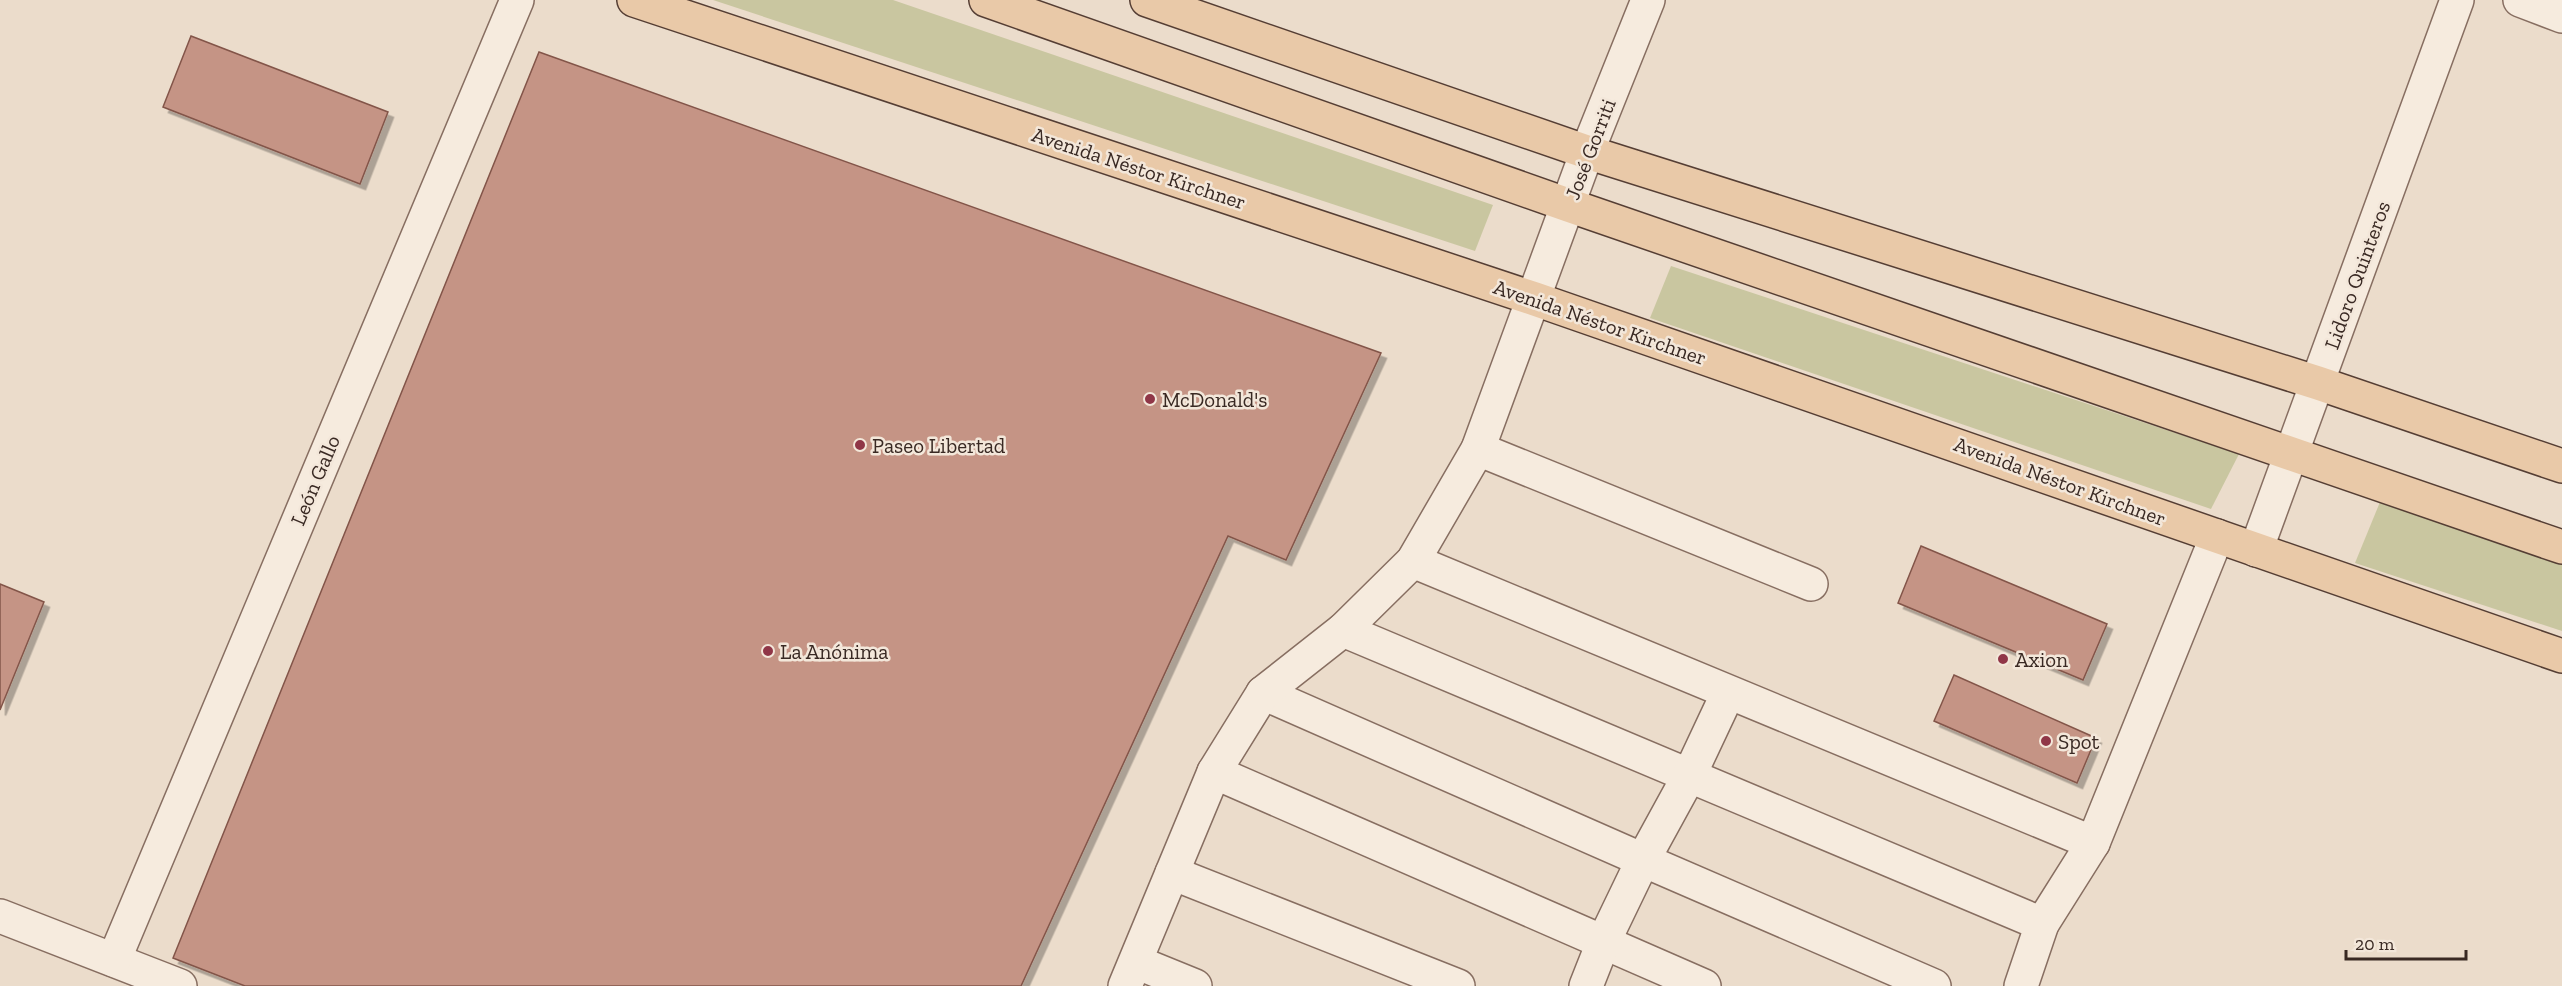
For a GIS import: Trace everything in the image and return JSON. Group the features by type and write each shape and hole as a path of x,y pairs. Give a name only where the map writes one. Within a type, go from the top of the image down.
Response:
{"main road":[{"name":"Avenida Néstor Kirchner","path":"634,0 1535,299 2562,656"},
{"path":"986,0 1568,205 2562,547"},
{"path":"1146,0 1587,152 2318,383 2562,466"}],"street":[{"name":"León Gallo","path":"114,960 517,0"},
{"name":"José Gorriti","path":"1130,974 1214,772 1263,693 1343,630 1413,561 1478,449 1535,299 1587,152 1648,0"},
{"name":"Lidoro Quinteros","path":"2256,550 2457,0"},
{"path":"2520,0 2562,15"},
{"path":"1478,449 1811,584"},
{"path":"2021,986 2042,924 2093,843 2217,536"},
{"path":"1413,561 2093,843"},
{"path":"1343,630 2042,924"},
{"path":"1263,693 1934,986"},
{"path":"1586,986 1603,943 1642,860 1689,776 1728,693"},
{"path":"1214,772 1704,986"},
{"path":"1172,873 1458,986"},
{"path":"0,916 180,986"},
{"path":"1130,974 1195,986"}],"shaded area":[{"path":"713,0 893,0 1493,205 1475,251"},
{"path":"1671,266 2239,454 2211,509 1650,318"},
{"path":"2380,502 2562,565 2562,631 2355,563"}],"building":[{"path":"191,36 388,112 360,184 163,107"},
{"name":"Paseo Libertad","path":"539,52 1381,353 1286,560 1228,536 1021,986 245,986 173,958"},
{"path":"1921,546 2107,624 2083,680 1898,603"},
{"path":"0,584 44,602 0,710"},
{"path":"1954,675 2096,738 2077,783 1934,721"}],"place":[{"name":"McDonald's","path":"1150,399"},
{"name":"Paseo Libertad","path":"860,445"},
{"name":"La Anónima","path":"768,651"},
{"name":"Axion","path":"2003,659"},
{"name":"Spot","path":"2046,741"}]}
